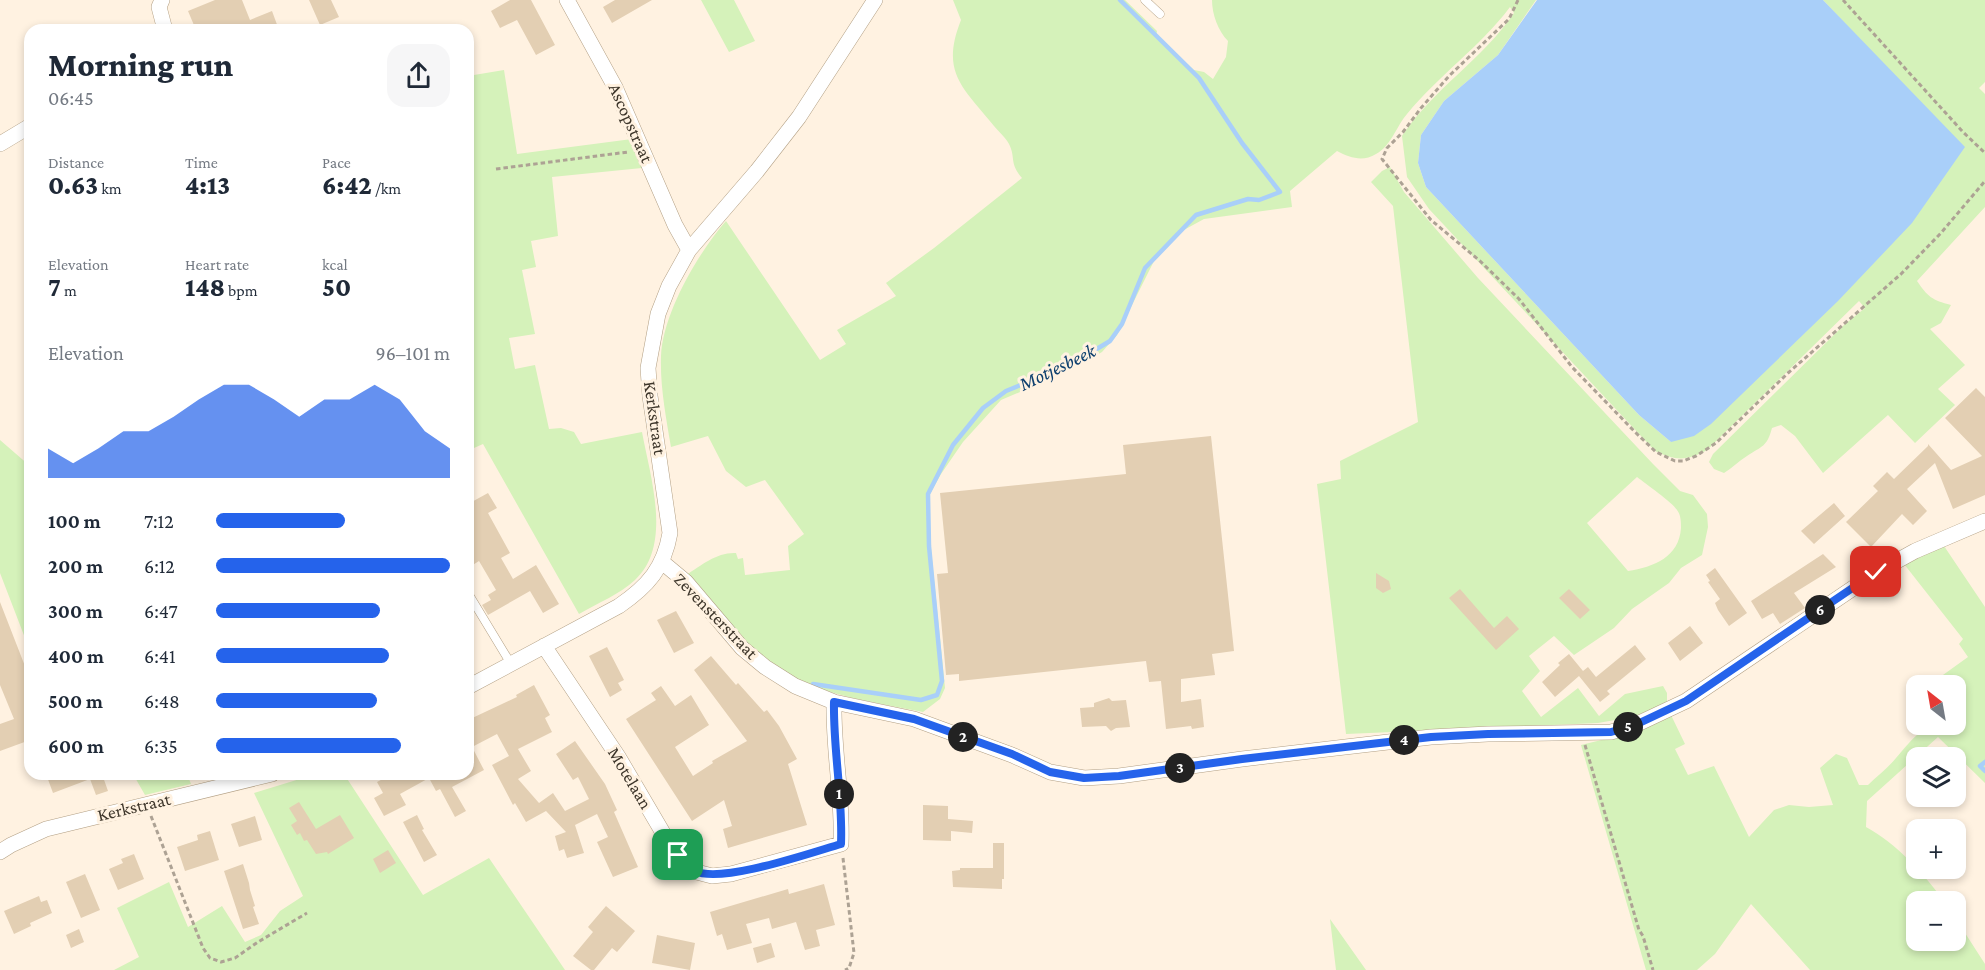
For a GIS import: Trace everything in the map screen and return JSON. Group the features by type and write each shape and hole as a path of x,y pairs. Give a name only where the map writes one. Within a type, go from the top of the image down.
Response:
{"street":[{"path":"162,0 159,7 163,24"},
{"name":"Ascopstraat","path":"567,0 615,87 688,250"},
{"name":"Kerkstraat","path":"474,684 620,606 652,579 662,562 670,533 648,368 658,314 669,286 688,250 757,171 799,117 875,0"},
{"path":"0,144 24,130"},
{"name":"Zevensterstraat","path":"662,562 686,582 742,648 765,667 795,686 834,702 914,719 1012,754 1050,772 1084,778 1119,776 1431,737 1611,732 1633,726 1686,701 1876,572 1915,551 1985,521"},
{"name":"Motelaan","path":"544,646 619,758 666,838 679,857 693,871 712,876 731,874 841,844"},
{"path":"834,702 833,730 842,822 841,844"},
{"name":"Kerkstraat","path":"0,852 46,829 247,780"}],"lane":[{"path":"1145,0 1160,14"},
{"path":"474,603 511,664"}],"path":[{"path":"1518,0 1509,19 1449,76 1387,148 1382,159 1431,220 1480,261 1519,299 1572,367 1642,439 1663,456 1675,460 1689,459 1716,443 1788,373 1914,261 1985,181"},
{"path":"1843,0 1963,132 1985,153"},
{"path":"496,169 624,153 642,147"},
{"path":"1581,732 1639,930 1653,970"},
{"path":"146,804 203,948 210,958 221,962 235,958 307,913"},
{"path":"841,844 854,953 849,968 845,970"}],"green space":[{"path":"701,0 734,0 755,41 729,52"},
{"path":"953,0 1125,0 1157,31 1156,36 1194,70 1204,72 1213,79 1226,57 1228,41 1216,22 1212,0 1536,0 1498,55 1444,101 1421,135 1418,163 1426,187 1639,415 1671,442 1869,49 1823,0 1985,0 1985,82 1979,88 1985,94 1985,207 1917,281 1931,297 1951,305 1941,323 1930,329 1965,365 1938,389 1955,405 1915,443 1888,415 1823,473 1795,436 1781,425 1772,428 1763,445 1724,473 1714,469 1709,462 1713,454 1844,325 1865,308 1859,301 1707,450 1687,458 1669,457 1655,451 1429,209 1407,177 1402,136 1428,103 1502,30 1514,13 1510,7 1486,35 1419,100 1381,151 1361,158 1337,151 1290,191 1292,207 1204,219 1182,231 1159,251 1117,335 1102,352 1065,373 1001,400 963,442 930,494 929,529 945,688 940,699 923,712 858,699 790,678 756,655 686,575 710,560 729,553 736,553 738,559 743,558 745,575 790,570 788,546 804,534 765,480 746,487 726,471 708,436 671,447 661,379 663,339 684,284 704,250 726,221 820,360 846,344 837,330 896,296 886,283 1022,178 1015,168 1008,142 964,89 958,78 953,53 961,20"},
{"path":"504,70 517,154 632,139 642,168 552,177 558,236 531,241 536,267 522,270 535,334 509,338 515,369 535,365 549,429 561,428 574,432 581,444 642,432 656,509 653,548 647,565 635,580 616,594 579,614 483,444 474,448 474,75"},
{"path":"1390,167 1404,192 1478,278 1653,464 1680,491 1693,495 1707,514 1708,527 1702,555 1681,568 1669,583 1632,609 1614,628 1574,655 1554,636 1529,656 1540,671 1522,691 1541,717 1578,688 1599,716 1625,694 1663,686 1667,693 1667,704 1632,717 1598,723 1346,734 1317,484 1341,479 1340,461 1418,422 1393,206 1371,182 1382,171","holes":["1637,477 1674,507 1680,516 1681,528 1676,546 1664,559 1647,567 1628,571 1587,523"]},
{"path":"0,440 24,461 24,635 0,573"},
{"path":"1944,546 1985,607 1985,783 1966,764 1966,747 1948,747 1938,737 1927,747 1906,747 1906,766 1867,801 1866,827 1906,857 1906,879 1927,879 1936,891 1906,891 1906,951 1966,951 1966,935 1985,964 1985,970 1810,970 1751,904 1715,954 1697,970 1646,970 1581,745 1642,730 1671,715 1685,744 1675,749 1688,775 1714,766 1749,837 1774,810 1789,805 1809,807 1833,805 1820,768 1836,754 1847,758 1859,785 1868,785 1918,735 1966,735 1966,675 1943,675 1968,657 1959,644 1963,639 1904,564"},
{"path":"136,780 189,780 191,784 145,795"},
{"path":"296,780 348,780 423,895 489,858 565,970 114,970 139,957 117,908 169,882 188,927 222,906 245,942 261,935 280,911 303,896 254,793"},
{"path":"1330,919 1366,970 1336,970"}],"water":[{"path":"1537,0 1823,0 1965,147 1912,223 1838,301 1711,424 1694,436 1671,442 1639,415 1426,187 1418,163 1421,135 1444,101 1498,55"}],"building":[{"path":"215,0 242,0 250,20 272,11 277,24 193,24 188,11"},
{"path":"309,0 331,0 339,17 320,24"},
{"path":"510,0 531,0 555,45 536,55 517,20 500,28 491,11"},
{"path":"615,0 652,0 612,23 603,7"},
{"path":"1976,388 1985,397 1985,495 1953,509 1935,463 1907,489 1927,511 1913,525 1902,514 1871,547 1846,522 1878,491 1873,486 1887,472 1894,479 1928,444 1951,470 1982,456 1945,418"},
{"path":"1211,436 1234,651 1212,654 1215,675 1181,679 1181,702 1201,699 1204,727 1166,729 1161,681 1149,682 1146,661 959,681 959,674 946,675 937,574 948,573 940,493 1126,474 1123,445"},
{"path":"488,493 497,508 488,513 510,553 501,558 513,579 536,565 559,604 543,613 530,591 488,615 482,605 491,600 488,595 496,590 479,561 474,564 474,501"},
{"path":"1834,503 1845,516 1814,544 1801,531"},
{"path":"1823,554 1836,567 1794,593 1805,608 1780,624 1773,613 1762,619 1751,601"},
{"path":"1715,568 1747,613 1729,626 1718,610 1715,603 1720,599 1706,575"},
{"path":"1376,573 1389,581 1391,589 1383,593 1376,588"},
{"path":"1460,589 1494,628 1507,616 1519,629 1496,650 1449,598"},
{"path":"1569,589 1590,610 1580,619 1559,598"},
{"path":"0,602 24,664 24,742 0,751 0,724 14,719 0,685"},
{"path":"676,611 694,643 674,653 657,620"},
{"path":"1690,626 1703,643 1680,661 1668,643"},
{"path":"1635,645 1646,659 1607,691 1610,694 1600,702 1579,676 1555,697 1542,682 1569,654 1583,671 1588,667 1596,677"},
{"path":"607,647 624,680 618,683 622,690 610,697 589,656"},
{"path":"711,656 764,712 767,710 779,726 797,759 788,764 807,825 728,848 723,829 732,826 724,800 692,821 626,719 656,700 651,693 661,686 675,706 691,695 709,725 675,747 693,776 713,763 712,761 747,741 694,670"},
{"path":"534,685 550,715 545,718 552,732 518,749 531,771 518,779 539,803 553,793 565,811 589,799 578,777 573,780 556,754 575,741 605,784 617,810 614,812 638,867 613,877 597,842 608,837 597,814 575,825 584,853 567,858 564,849 559,851 555,836 566,832 546,811 526,822 515,803 513,805 492,765 509,756 497,734 474,746 474,717 517,697 516,695"},
{"path":"1109,698 1112,701 1126,700 1130,727 1116,728 1111,731 1106,726 1082,727 1080,708 1094,707 1094,703"},
{"path":"474,751 484,770 474,775"},
{"path":"48,780 87,780 53,793"},
{"path":"90,780 104,780 108,791 96,795"},
{"path":"381,780 425,780 400,794 406,805 384,816 374,798 383,793 377,782"},
{"path":"430,780 465,780 452,787 466,811 455,817 440,789 436,791"},
{"path":"299,802 316,829 340,815 354,838 328,854 327,852 316,854 307,840 304,841 300,833 297,835 291,825 297,821 289,808"},
{"path":"923,805 948,806 948,819 973,821 972,833 951,831 951,841 923,840"},
{"path":"417,815 424,829 422,830 437,855 424,862 403,822"},
{"path":"255,816 262,840 239,847 231,824"},
{"path":"210,831 219,860 185,871 177,847 198,840 197,835"},
{"path":"993,843 1004,843 1002,889 953,887 952,871 960,870 960,868 993,868"},
{"path":"388,850 396,863 380,873 373,859"},
{"path":"134,854 144,879 118,890 109,869 123,863 121,859"},
{"path":"243,864 259,924 243,929 224,871"},
{"path":"85,874 100,910 81,918 66,882"},
{"path":"824,884 835,925 816,930 820,946 805,950 796,922 772,929 769,918 746,924 752,943 727,950 722,934 717,936 710,912 788,889 789,894"},
{"path":"39,896 41,902 47,900 52,913 30,923 31,926 14,934 4,911"},
{"path":"606,906 635,931 617,952 612,948 594,970 591,970 573,956 593,932 588,927"},
{"path":"79,929 84,942 71,948 66,935"},
{"path":"657,935 695,943 690,970 652,963"},
{"path":"771,943 775,957 757,963 753,948"}],"waterway":[{"name":"Motjesbeek","path":"813,684 921,700 937,695 942,681 929,546 928,494 953,445 983,408 1006,391 1070,365 1110,341 1122,324 1145,268 1196,215 1248,199 1259,200 1280,192 1242,143 1199,78 1120,0"},
{"path":"1985,762 1980,766 1985,771"}],"route":[{"path":"678,855 693,871 712,876 731,874 841,844 842,822 833,730 834,702 914,719 1012,754 1050,772 1084,778 1119,776 1374,742 1431,737 1611,732 1633,726 1686,701 1876,572"}]}
